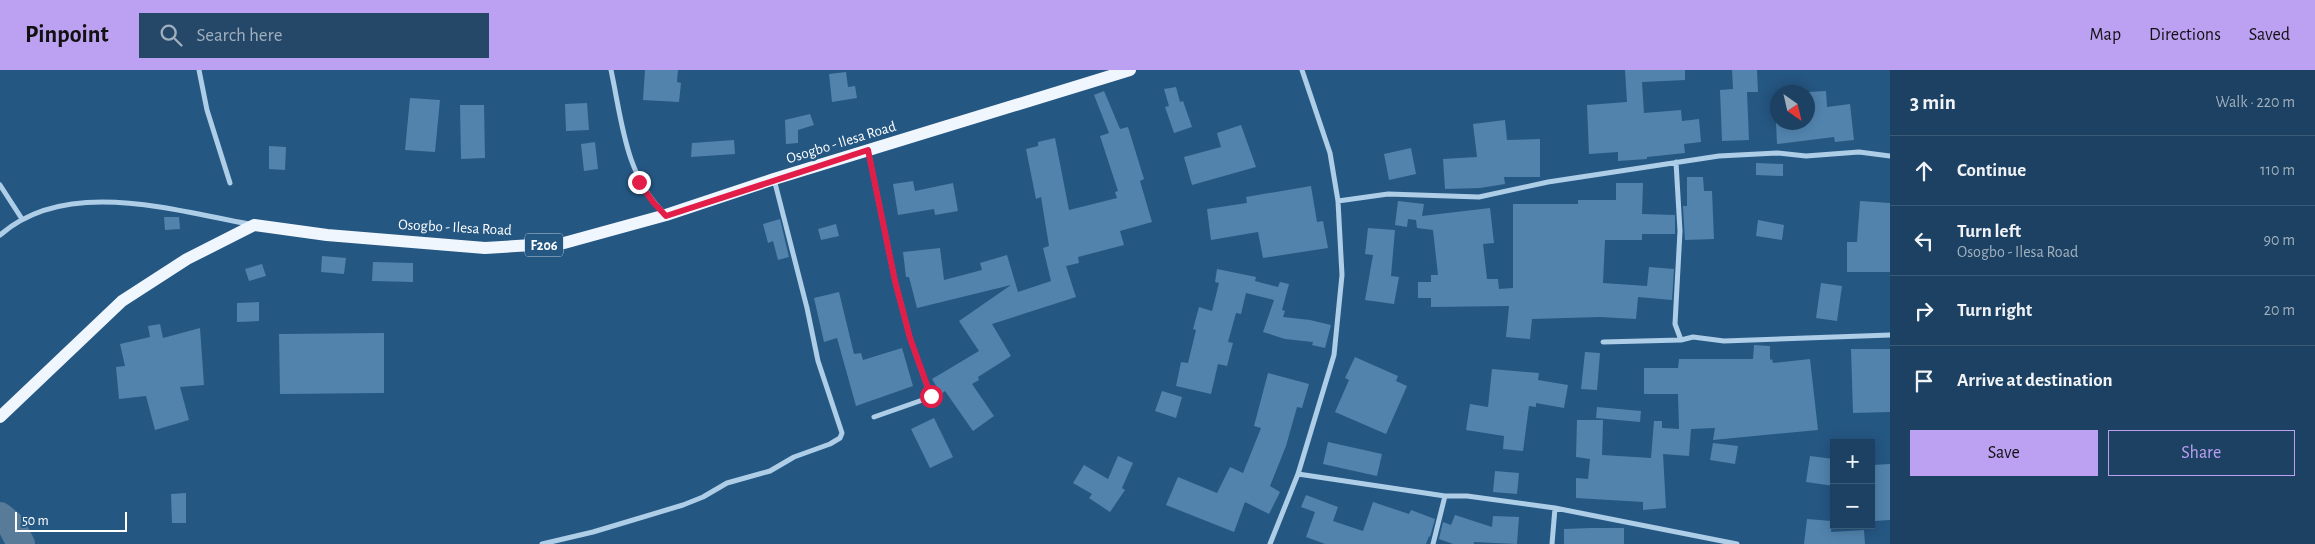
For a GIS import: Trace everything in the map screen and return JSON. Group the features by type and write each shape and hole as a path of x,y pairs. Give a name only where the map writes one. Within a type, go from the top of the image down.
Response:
{"main road":[{"name":"Osogbo - Ilesa Road","path":"254,225 327,235 485,248 564,243 666,216 774,179 1130,70"},
{"path":"0,417 122,301 186,259 254,225"}],"street":[{"path":"199,70 207,110 230,183"},
{"path":"611,70 629,160 639,182 666,216"},
{"path":"1270,544 1298,474 1334,355 1342,275 1338,201 1330,153 1302,70"},
{"path":"868,150 895,281 910,338 931,396 874,417"},
{"path":"1338,201 1388,194 1479,197 1548,182 1741,154 1777,153 1806,156 1859,152 1890,156"},
{"path":"1676,162 1680,231 1675,324 1681,340"},
{"path":"542,544 593,532 683,505 702,497 727,482 770,471 794,457 830,444 840,438 842,433 818,362 807,308 774,179"},
{"path":"0,185 22,220"},
{"path":"0,235 22,220 69,204 128,202 254,225"},
{"path":"1603,342 1681,340 1693,337 1724,342 1890,335"},
{"path":"1298,474 1445,496 1467,496 1555,508 1737,544"},
{"path":"1433,544 1445,496"},
{"path":"1552,544 1555,508"}],"building":[{"path":"645,70 678,70 677,82 681,83 679,102 643,100"},
{"path":"1625,70 1685,70 1685,80 1642,82 1644,113 1681,110 1682,121 1699,119 1701,142 1684,144 1685,153 1647,157 1647,159 1618,161 1618,152 1589,154 1587,105 1627,102"},
{"path":"1732,70 1757,70 1758,92 1747,92 1749,140 1722,141 1720,90 1733,89"},
{"path":"846,72 848,87 855,86 857,98 832,102 829,74"},
{"path":"1176,87 1180,102 1183,101 1192,127 1174,133 1165,107 1169,106 1164,89"},
{"path":"1104,91 1120,129 1128,127 1144,179 1140,181 1152,222 1120,231 1124,245 1078,257 1079,263 1066,266 1076,297 992,324 1011,356 978,377 979,380 972,384 994,416 973,431 945,391 941,394 932,379 979,351 959,321 1011,285 917,308 909,277 906,277 903,252 940,248 944,280 982,270 980,263 1007,255 1018,292 1051,281 1043,248 1049,246 1041,197 1036,199 1026,149 1038,146 1038,142 1055,138 1069,210 1117,198 1115,192 1118,191 1100,136 1109,133 1094,95"},
{"path":"1826,91 1827,107 1850,104 1854,140 1835,142 1834,137 1777,144 1776,130 1815,130 1815,92"},
{"path":"410,98 440,100 435,152 405,150"},
{"path":"587,103 589,130 566,131 565,104"},
{"path":"460,105 484,105 485,158 461,159"},
{"path":"810,114 814,125 798,130 798,143 786,144 785,120"},
{"path":"1505,120 1507,140 1540,139 1540,177 1504,177 1505,184 1480,188 1445,189 1443,159 1477,157 1473,124"},
{"path":"1241,125 1256,167 1192,185 1184,157 1221,147 1217,133"},
{"path":"734,140 735,154 691,157 692,143"},
{"path":"595,142 598,169 584,171 581,144"},
{"path":"269,146 286,147 285,170 269,169"},
{"path":"1411,148 1416,174 1389,180 1384,154"},
{"path":"1756,163 1783,164 1783,176 1756,175"},
{"path":"1687,177 1703,177 1704,191 1712,191 1714,239 1685,240 1683,206 1687,206"},
{"path":"913,181 915,191 953,183 958,211 935,215 934,209 898,215 893,184"},
{"path":"1616,183 1643,183 1642,214 1675,215 1675,234 1642,234 1642,240 1605,240 1603,283 1647,286 1649,267 1674,269 1672,300 1638,297 1636,319 1600,317 1532,319 1530,339 1506,337 1509,306 1431,307 1431,298 1418,298 1418,282 1431,282 1431,275 1438,275 1433,230 1417,228 1416,220 1408,219 1407,227 1395,225 1398,201 1424,204 1422,216 1490,208 1494,243 1483,244 1487,279 1498,279 1499,289 1513,288 1513,204 1578,204 1578,200 1616,200"},
{"path":"1311,186 1317,222 1323,221 1328,248 1263,258 1258,232 1211,240 1207,209 1247,203 1246,197"},
{"path":"1860,201 1890,203 1890,272 1847,272 1847,242 1857,242"},
{"path":"164,217 179,217 180,229 165,230"},
{"path":"780,219 789,257 778,260 773,241 768,243 763,224"},
{"path":"1758,220 1784,225 1782,240 1756,236"},
{"path":"836,224 839,236 821,240 818,229"},
{"path":"1368,228 1395,230 1391,276 1399,277 1394,304 1365,300 1373,255 1365,254"},
{"path":"322,256 346,258 344,274 321,272"},
{"path":"373,262 413,263 413,282 372,281"},
{"path":"262,264 266,276 249,281 245,269"},
{"path":"1217,269 1256,277 1255,281 1278,287 1280,282 1289,284 1282,310 1285,311 1283,317 1331,325 1325,348 1312,345 1313,342 1285,339 1263,332 1274,300 1246,293 1241,314 1236,313 1228,342 1233,343 1227,366 1218,364 1211,394 1176,386 1181,362 1188,363 1196,330 1193,329 1199,307 1212,311 1219,283 1215,282"},
{"path":"1821,283 1842,286 1837,321 1816,318"},
{"path":"839,292 854,354 861,353 863,360 902,348 913,386 856,406 837,338 824,342 814,298"},
{"path":"259,302 259,321 237,322 237,303"},
{"path":"160,324 163,338 200,328 204,385 180,387 189,420 155,430 146,396 119,399 116,367 125,366 120,344 150,337 148,326"},
{"path":"384,333 384,393 280,394 279,334"},
{"path":"1754,345 1770,346 1770,360 1772,359 1773,363 1810,359 1818,430 1713,440 1715,428 1691,429 1689,456 1663,454 1666,508 1643,510 1643,502 1576,498 1576,478 1588,479 1590,459 1576,457 1577,420 1603,420 1602,455 1651,458 1654,421 1662,421 1662,428 1679,429 1678,394 1644,394 1644,368 1678,368 1679,359 1753,359"},
{"path":"1851,349 1890,349 1890,412 1853,413"},
{"path":"1585,352 1600,353 1597,390 1581,389"},
{"path":"1355,357 1398,376 1396,381 1407,386 1386,434 1335,412 1349,380 1345,378"},
{"path":"1492,369 1539,373 1538,380 1568,385 1564,408 1536,403 1536,407 1529,406 1523,451 1503,449 1504,436 1466,430 1470,404 1488,407"},
{"path":"1268,373 1309,384 1302,408 1297,407 1286,446 1270,486 1280,492 1269,514 1245,502 1234,532 1166,505 1178,477 1217,493 1230,467 1243,473 1261,428 1254,426"},
{"path":"1162,391 1182,397 1176,418 1155,411"},
{"path":"1597,407 1641,411 1640,422 1596,418"},
{"path":"934,418 953,457 930,468 911,429"},
{"path":"1328,442 1382,454 1377,476 1323,464"},
{"path":"1713,443 1738,446 1735,464 1710,460"},
{"path":"1118,456 1133,463 1122,488 1125,490 1110,512 1089,498 1092,494 1073,483 1084,465 1108,479"},
{"path":"1810,456 1830,458 1830,485 1806,482"},
{"path":"1890,464 1890,520 1875,521 1875,465"},
{"path":"1495,471 1519,473 1517,494 1493,492"},
{"path":"186,493 186,523 172,523 171,494"},
{"path":"1306,495 1338,507 1333,521 1363,531 1373,502 1409,514 1411,510 1435,519 1426,544 1325,544 1306,537 1315,512 1301,507"},
{"path":"1455,515 1492,527 1493,516 1519,517 1517,544 1474,542 1474,544 1453,544 1439,539 1443,522 1451,525"},
{"path":"1807,519 1830,521 1831,532 1864,530 1865,544 1804,544"},
{"path":"1624,528 1624,544 1564,544 1564,529"}],"waterway":[{"path":"0,516 11,525 21,544"}],"route":[{"path":"639,182 666,216 774,179 868,150 895,281 910,338 920,361 931,396"}]}
